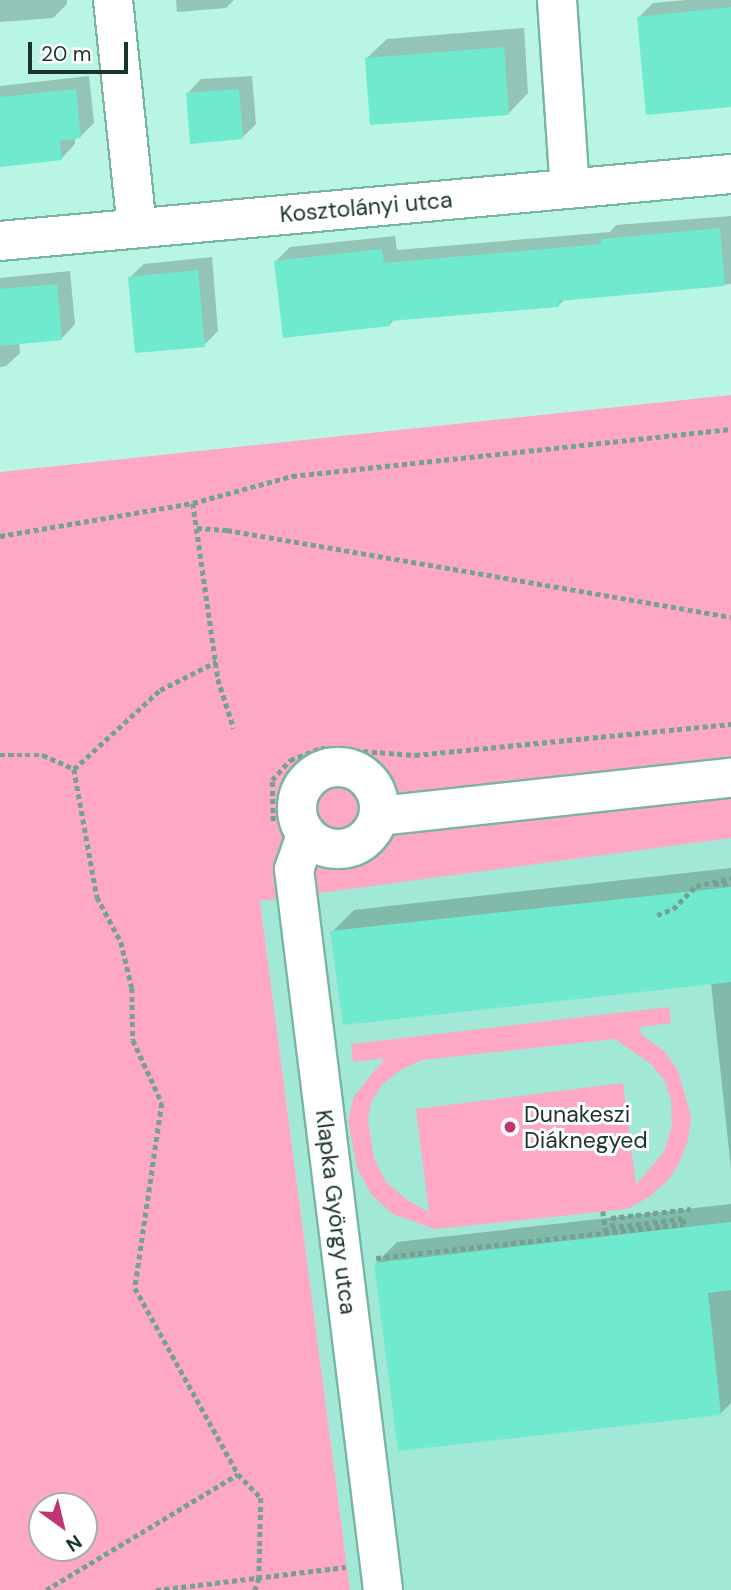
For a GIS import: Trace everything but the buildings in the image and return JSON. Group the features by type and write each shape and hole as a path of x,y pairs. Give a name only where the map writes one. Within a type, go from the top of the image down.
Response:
{"street":[{"path":"113,0 137,228"},
{"path":"557,0 570,189"},
{"name":"Kosztolányi utca","path":"0,241 731,174"},
{"path":"328,768 355,770 366,778 379,802 379,816 366,838 342,850 329,849 290,834 298,796 315,774 328,768"},
{"path":"379,816 731,778"},
{"name":"Klapka György utca","path":"290,834 383,1590"}],"path":[{"path":"0,536 193,503 292,476 731,429"},
{"path":"193,503 216,662 234,729"},
{"path":"197,528 228,530 731,617"},
{"path":"74,769 160,690 216,662"},
{"path":"290,834 272,780 290,760 321,748 415,755 731,724"},
{"path":"0,755 43,755 74,769"},
{"path":"74,769 97,897 121,943 132,988 134,1040 162,1103 135,1288 237,1474 261,1498 259,1577 255,1590"},
{"path":"657,915 673,909 696,886 731,881"},
{"path":"375,1258 684,1224 683,1219 613,1228 611,1218 690,1209"},
{"path":"603,1211 606,1232"},
{"path":"46,1590 237,1474"},
{"path":"156,1590 347,1567"}],"shaded area":[{"path":"731,395 731,838 260,901 350,1590 0,1590 0,472"},
{"name":"Dunakeszi Diáknegyed","path":"731,446 731,1590 350,1590 260,901"},
{"path":"669,1007 671,1023 640,1027 641,1034 665,1052 678,1070 691,1116 688,1141 668,1180 649,1197 627,1209 435,1229 393,1214 371,1194 357,1168 348,1121 354,1096 385,1058 353,1062 351,1044","holes":["615,1039 651,1064 664,1080 671,1099 672,1126 664,1152 636,1185 623,1083 416,1109 429,1212 407,1200 386,1182 374,1158 368,1120 371,1102 382,1085 399,1071 422,1060"]}],"place":[{"name":"Dunakeszi Diáknegyed","path":"510,1127"}]}
